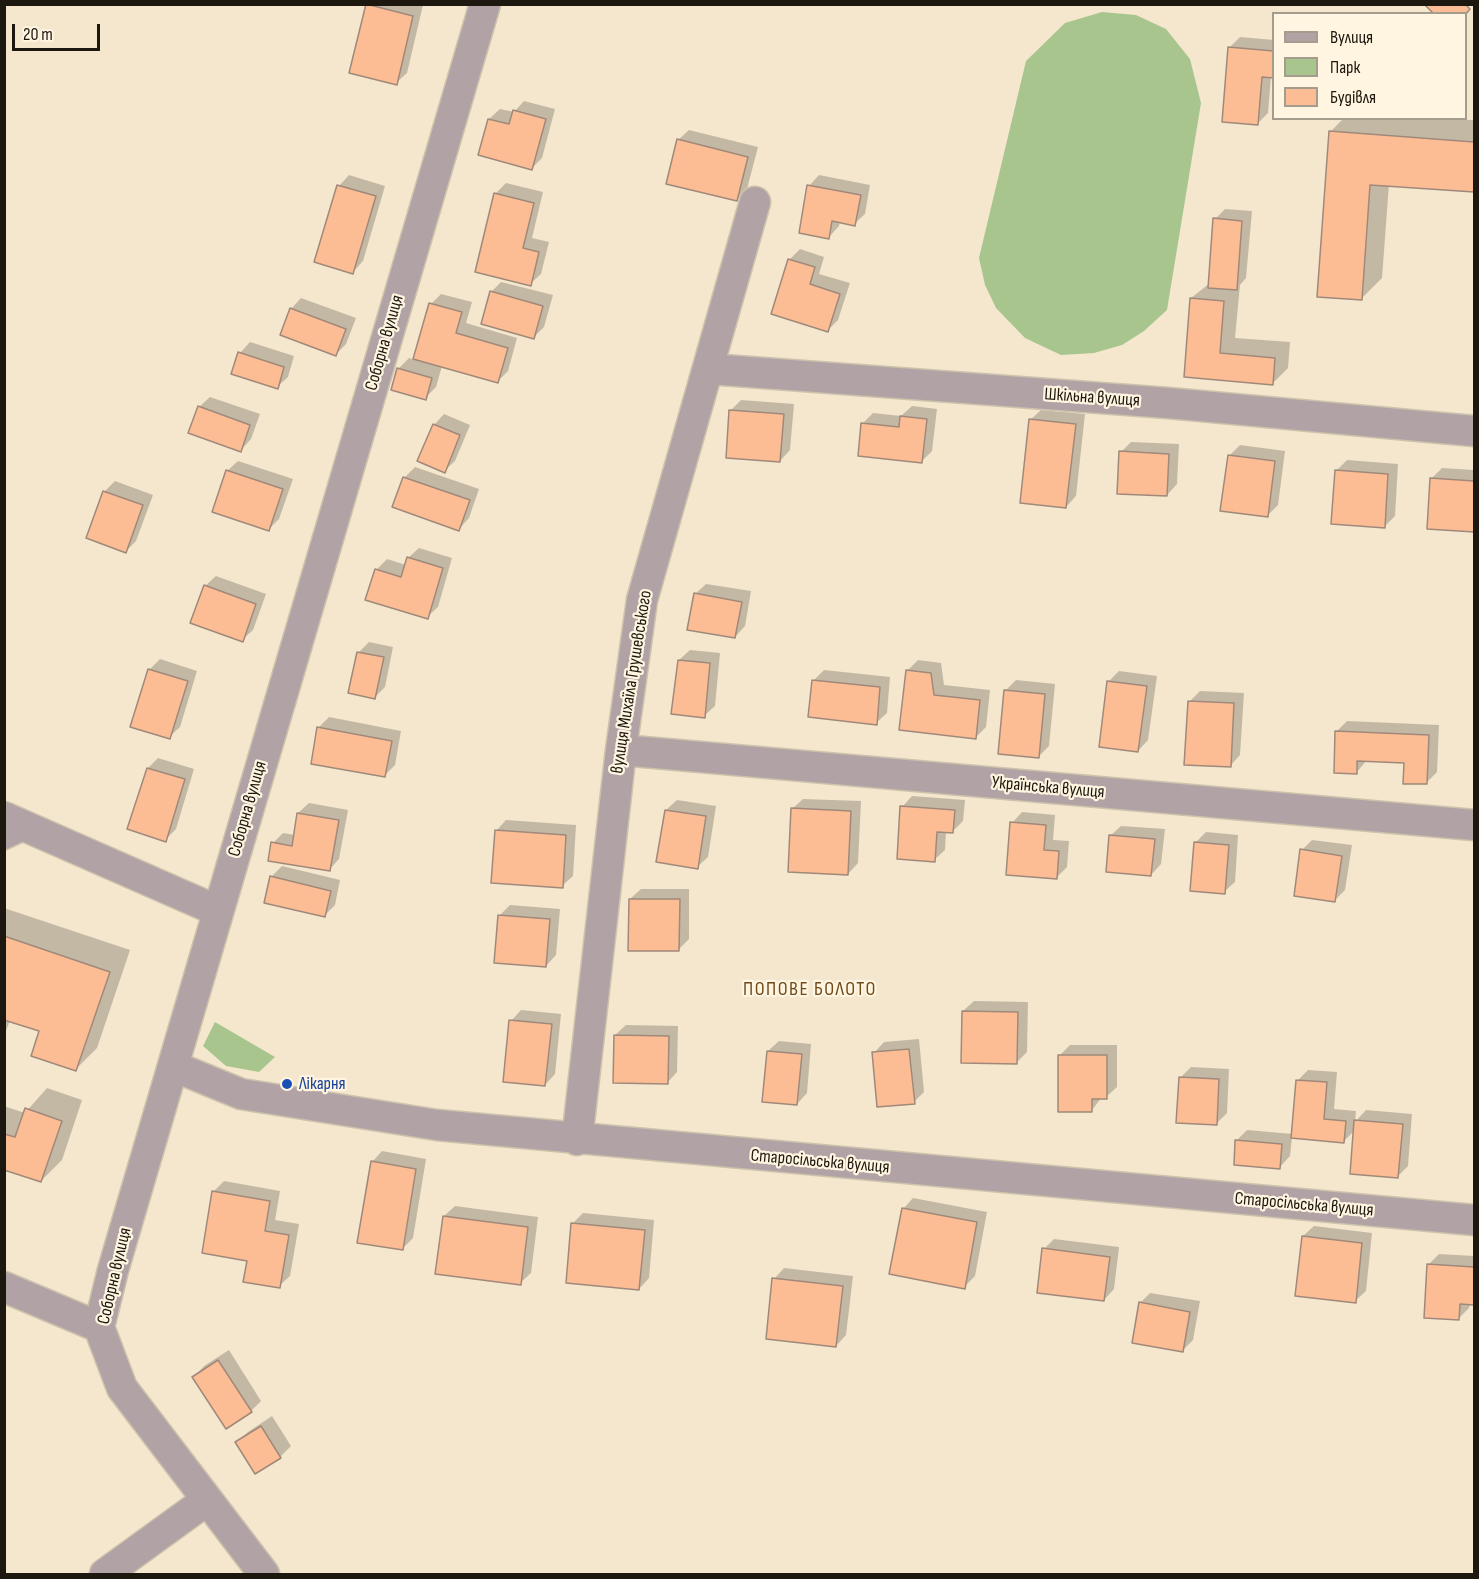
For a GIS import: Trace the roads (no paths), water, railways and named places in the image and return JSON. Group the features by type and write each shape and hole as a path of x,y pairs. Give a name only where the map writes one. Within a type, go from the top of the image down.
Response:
{"street":[{"name":"Соборна вулиця","path":"264,1575 122,1388 99,1326 218,911 485,4"},
{"name":"вулиця Михаїла Грушевського","path":"577,1140 621,750 642,600 755,201"},
{"name":"Шкільна вулиця","path":"709,369 1168,403 1474,431"},
{"name":"Українська вулиця","path":"621,750 1474,825"},
{"path":"4,817 218,911"},
{"name":"Старосільська вулиця","path":"173,1066 241,1094 437,1125 577,1140 1474,1220"},
{"path":"4,1287 99,1326"},
{"path":"105,1575 207,1500"}],"lane":[{"path":"4,842 32,829"}],"place":[{"name":"Лікарня","path":"287,1084"}],"district":[{"name":"ПОПОВЕ БОЛОТО","path":"810,990"}]}
